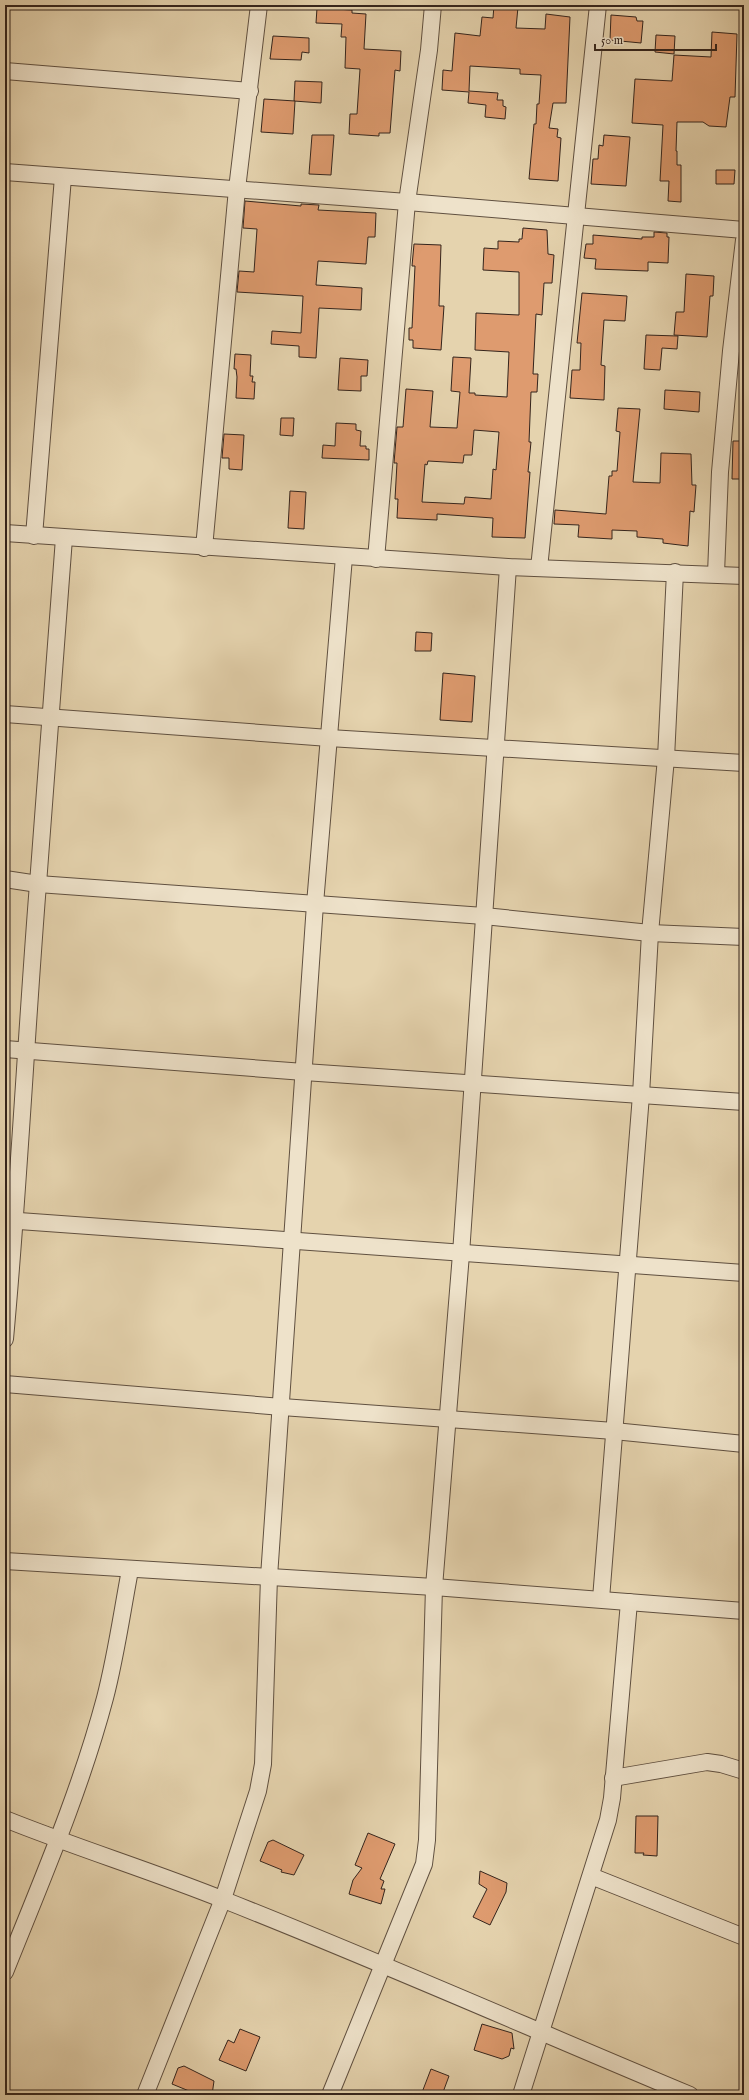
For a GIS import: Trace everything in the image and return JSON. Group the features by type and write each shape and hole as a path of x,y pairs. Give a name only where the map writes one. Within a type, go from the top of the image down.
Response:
{"street":[{"path":"204,548 237,189 250,91 259,5"},
{"path":"376,559 407,202 429,50 433,5"},
{"path":"539,568 574,217 598,5"},
{"path":"5,71 250,91"},
{"path":"5,172 407,202 744,230"},
{"path":"34,536 63,177"},
{"path":"716,574 720,472 731,351 744,240"},
{"path":"5,533 204,548 508,567 675,572 744,576"},
{"path":"5,1338 10,1221 27,1050 64,538"},
{"path":"145,2095 222,1899 258,1791 263,1764 270,1577 315,904 344,557"},
{"path":"330,2095 424,1864 430,1780 434,1587 461,1254 508,567"},
{"path":"601,1599 641,1095 650,933 666,758 675,572"},
{"path":"5,714 328,738 744,763"},
{"path":"5,879 38,884 484,916 650,933 744,937"},
{"path":"5,1049 304,1072 744,1102"},
{"path":"10,1221 744,1273"},
{"path":"5,1384 448,1420 614,1431 744,1444"},
{"path":"5,1561 130,1570 434,1587 744,1611"},
{"path":"5,1972 58,1840 104,1699 130,1570"},
{"path":"521,2095 542,2034 608,1820 629,1602"},
{"path":"613,1778 707,1762 721,1764 744,1771"},
{"path":"5,1819 58,1840 222,1899 384,1965 542,2034 690,2095"},
{"path":"591,1876 744,1937"}],"building":[{"path":"494,5 518,7 516,28 545,29 546,14 570,17 566,103 553,103 549,128 558,129 557,137 561,138 558,181 529,179 534,124 536,124 537,104 539,104 541,75 520,74 520,69 470,66 469,91 498,93 497,100 503,100 503,106 506,107 505,119 485,117 486,105 468,103 469,92 442,90 443,70 452,71 455,33 480,36 482,17 493,18"},
{"path":"317,8 352,10 352,13 366,14 364,49 401,51 400,71 395,70 390,133 379,133 379,136 349,134 350,114 357,114 360,69 345,68 346,37 341,37 342,24 316,23"},
{"path":"611,15 636,17 637,21 643,21 641,43 610,40"},
{"path":"712,32 737,34 735,97 730,97 726,127 709,126 703,122 677,122 676,151 677,165 681,165 681,202 668,201 669,181 660,181 663,125 632,123 635,79 672,81 674,55 711,57"},
{"path":"656,35 675,36 674,54 655,52"},
{"path":"273,36 309,38 309,53 302,52 301,60 270,59"},
{"path":"295,81 322,82 321,103 294,101"},
{"path":"264,99 295,101 293,134 261,132"},
{"path":"312,135 334,135 331,175 309,174"},
{"path":"604,135 630,137 626,186 591,184 593,159 598,159 599,145 603,146"},
{"path":"716,170 735,170 734,184 716,184"},
{"path":"245,201 301,206 301,204 319,205 318,210 376,213 375,237 368,237 366,264 318,261 316,285 362,288 361,310 319,308 316,358 299,357 299,346 271,344 272,331 301,333 303,296 237,292 239,271 254,272 257,229 243,228"},
{"path":"523,228 547,230 548,254 554,255 552,283 544,283 542,315 536,314 533,374 538,374 537,392 531,392 529,442 531,442 528,472 530,472 525,538 492,537 493,518 437,514 437,520 397,518 398,499 395,499 397,463 394,463 397,427 403,427 406,389 433,391 430,427 457,428 460,392 451,391 453,357 471,358 469,393 475,393 475,395 507,397 509,352 475,350 476,313 519,315 519,272 483,270 484,248 498,249 498,241 519,242 519,239 522,239","holes":["474,430 499,432 496,470 493,469 491,499 465,497 464,504 422,502 425,464 427,465 428,461 463,463 464,455 472,455"]},
{"path":"654,232 667,233 667,237 669,237 668,263 648,262 648,271 595,269 596,259 584,258 586,244 593,244 593,235 642,239 642,237 654,237"},
{"path":"414,244 441,245 439,306 444,306 441,350 413,348 413,340 409,340 409,328 412,328 415,266 412,266"},
{"path":"686,274 714,276 713,296 710,296 707,337 674,335 676,312 684,312"},
{"path":"582,293 627,296 625,321 604,320 601,365 605,366 604,400 570,398 572,370 580,370 581,343 577,343"},
{"path":"646,335 678,336 677,349 662,348 660,370 644,369"},
{"path":"235,354 251,355 250,376 253,376 252,382 255,382 254,399 236,398 237,377 236,369 234,369"},
{"path":"340,358 368,360 367,376 361,376 361,391 338,390"},
{"path":"665,390 700,392 699,412 664,409"},
{"path":"618,408 640,409 633,482 660,483 661,453 691,454 692,485 696,485 694,512 690,511 688,546 663,543 663,539 637,537 637,531 612,530 612,539 578,537 579,525 554,524 555,510 606,514 609,476 612,476 612,471 617,471 620,432 616,431"},
{"path":"281,418 294,418 293,436 280,435"},
{"path":"336,423 356,424 356,430 361,431 360,446 366,446 366,449 369,449 369,460 322,458 323,445 335,446"},
{"path":"224,434 244,435 242,470 229,469 229,458 222,458"},
{"path":"733,441 744,441 744,479 732,479"},
{"path":"290,491 306,492 304,529 288,528"},
{"path":"416,632 432,633 431,651 415,651"},
{"path":"443,673 475,676 472,722 440,720"},
{"path":"636,1816 658,1816 657,1856 643,1855 644,1853 635,1853"},
{"path":"368,1833 395,1844 380,1879 384,1881 381,1889 385,1889 381,1904 349,1894 353,1880 362,1868 355,1865"},
{"path":"273,1840 304,1855 294,1875 281,1872 282,1870 260,1861 268,1842"},
{"path":"480,1871 507,1883 506,1892 490,1925 473,1917 487,1889 479,1884"},
{"path":"482,2024 512,2033 514,2049 511,2048 509,2056 502,2059 474,2050"},
{"path":"240,2029 260,2037 246,2071 219,2060 228,2040 234,2043"},
{"path":"184,2066 214,2081 212,2095 194,2095 194,2093 172,2084 178,2068"},
{"path":"431,2069 449,2076 442,2095 421,2095"}]}
